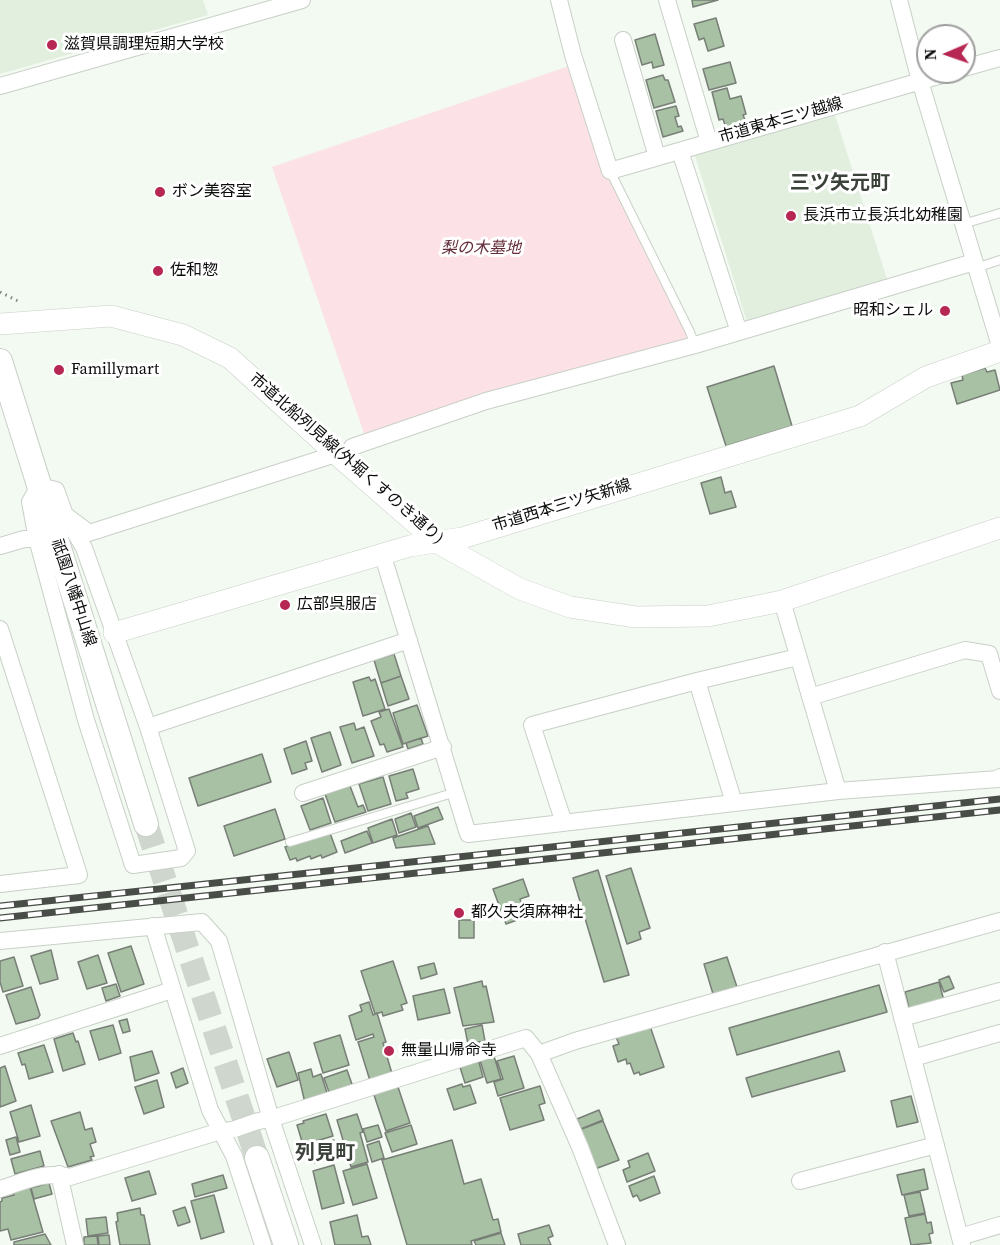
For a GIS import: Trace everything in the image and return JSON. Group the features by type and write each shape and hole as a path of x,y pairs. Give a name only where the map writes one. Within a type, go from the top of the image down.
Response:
{"main road":[{"name":"祇園八幡中山線","path":"0,362 146,824"},
{"path":"257,1158 286,1245"}],"street":[{"path":"0,86 302,0"},
{"path":"558,0 610,171"},
{"path":"667,0 709,142"},
{"path":"899,0 916,66"},
{"path":"623,40 657,158"},
{"path":"976,65 1000,58"},
{"name":"市道東本三ツ越線","path":"610,171 916,82"},
{"path":"921,84 1000,346"},
{"path":"680,151 739,332"},
{"path":"65,515 89,533 344,451 486,401 695,345 975,265"},
{"name":"市道北船列見線(外堀くすのき通り)","path":"0,324 111,316 183,335 230,358 344,451 438,543 520,588 570,607 636,617 708,616 782,601 1000,528"},
{"name":"市道西本三ツ矢新線","path":"114,633 410,546 462,538 860,416 926,377 1000,351"},
{"path":"39,486 56,490 65,515 84,548 148,727 187,851 181,858 133,866 86,720 37,539 30,502 39,486"},
{"path":"0,546 24,539 37,539"},
{"path":"382,554 468,834 734,802 838,791 998,779 1000,777"},
{"path":"782,601 838,791"},
{"path":"0,629 79,875 0,884"},
{"path":"148,727 409,640"},
{"path":"810,697 965,650 989,654 1000,691"},
{"path":"564,823 532,724 798,657"},
{"path":"697,681 734,802"},
{"path":"303,793 442,747"},
{"path":"539,1054 575,1041 1000,921"},
{"path":"0,941 202,922 219,941 263,1120 313,1245"},
{"path":"153,926 210,1110 228,1130 234,1156 263,1245"},
{"path":"885,952 961,1241 1000,1225"},
{"path":"0,1046 172,990"},
{"path":"902,1017 1000,990"},
{"path":"913,1058 1000,1033"},
{"path":"0,1188 49,1174 70,1177 526,1038 539,1054 580,1147 617,1245"},
{"path":"800,1181 936,1145"},
{"path":"59,1174 75,1245"}],"lane":[{"path":"610,171 695,345"},
{"path":"963,224 1000,213"},
{"path":"975,265 1000,260"},
{"path":"290,842 456,792"}],"path":[{"path":"0,292 22,303"}],"shaded area":[{"name":"滋賀県調理短期大学校","path":"0,0 203,0 208,15 0,74"},
{"name":"長浜市立長浜北幼稚園","path":"835,115 887,279 747,322 694,153"}],"green space":[{"name":"梨の木墓地","path":"575,64 602,163 692,344 366,439 272,167"}],"building":[{"path":"692,0 718,0 693,7"},
{"path":"716,18 724,46 708,51 704,38 699,40 694,24"},
{"path":"655,34 664,65 653,68 652,62 642,65 635,40"},
{"path":"730,62 736,83 709,90 703,69"},
{"path":"663,75 665,80 668,80 675,102 654,108 646,80"},
{"path":"727,88 730,99 741,96 746,114 743,115 745,120 726,128 723,119 719,120 712,92"},
{"path":"676,106 679,116 675,117 678,127 681,126 683,131 663,137 656,111"},
{"path":"774,366 792,426 726,446 707,387"},
{"path":"985,368 987,372 995,370 1000,390 957,404 951,383 963,380 962,375"},
{"path":"721,477 725,493 731,491 736,507 710,514 701,483"},
{"path":"394,654 401,676 381,683 374,660"},
{"path":"401,676 409,699 388,706 381,683"},
{"path":"369,677 371,681 375,679 385,709 363,716 353,682"},
{"path":"417,705 428,736 403,744 393,713"},
{"path":"389,709 403,747 387,752 384,744 380,745 371,721 381,717 379,712"},
{"path":"354,723 356,730 364,727 374,756 352,763 340,727"},
{"path":"330,732 341,765 322,772 311,738"},
{"path":"421,738 423,744 408,749 406,743"},
{"path":"306,741 312,761 305,763 307,769 292,774 284,749"},
{"path":"262,754 271,782 198,806 189,778"},
{"path":"413,769 419,789 406,793 408,798 396,801 389,776"},
{"path":"383,777 391,804 368,811 359,784"},
{"path":"350,786 358,807 363,805 366,812 335,822 325,794"},
{"path":"323,798 331,823 310,830 301,806"},
{"path":"438,807 443,819 418,828 414,816"},
{"path":"275,809 285,839 234,856 224,826"},
{"path":"411,813 416,827 399,833 395,819"},
{"path":"392,819 397,835 373,843 368,828"},
{"path":"428,826 435,844 396,848 393,838"},
{"path":"367,831 372,843 345,853 341,841"},
{"path":"330,833 337,852 322,858 321,855 311,859 310,856 297,861 296,858 290,860 285,847"},
{"path":"631,868 650,928 639,932 641,939 627,944 606,876"},
{"path":"598,870 629,975 604,982 573,878"},
{"path":"523,879 529,896 520,899 526,917 506,924 493,889"},
{"path":"459,920 474,920 474,938 459,938"},
{"path":"131,946 144,984 121,992 108,953"},
{"path":"51,950 58,979 40,984 31,956"},
{"path":"98,955 107,983 87,989 78,962"},
{"path":"14,957 23,986 3,992 0,982 0,961"},
{"path":"727,957 737,987 713,994 704,964"},
{"path":"393,961 407,1003 401,1005 403,1010 383,1016 382,1012 375,1014 361,971"},
{"path":"434,963 437,974 421,979 418,967"},
{"path":"949,976 954,988 944,992 939,980"},
{"path":"482,981 483,987 486,986 494,1022 463,1026 454,988"},
{"path":"939,982 944,1001 909,1008 905,992"},
{"path":"116,984 120,996 106,1001 102,988"},
{"path":"879,985 887,1012 737,1055 729,1028"},
{"path":"31,987 40,1015 38,1018 16,1024 6,995"},
{"path":"444,989 450,1013 418,1020 413,996"},
{"path":"369,1002 373,1015 377,1013 393,1077 371,1084 358,1042 374,1037 373,1034 356,1040 349,1016 362,1011 360,1005"},
{"path":"127,1019 130,1031 123,1033 119,1021"},
{"path":"113,1025 121,1053 99,1060 90,1031"},
{"path":"482,1025 485,1041 468,1044 465,1029"},
{"path":"650,1026 664,1067 640,1075 639,1072 634,1074 626,1059 618,1062 613,1046 619,1044 616,1037"},
{"path":"73,1033 85,1064 63,1071 54,1039"},
{"path":"340,1035 349,1065 323,1073 314,1043"},
{"path":"44,1045 53,1072 29,1079 25,1064 22,1065 18,1053"},
{"path":"152,1051 159,1073 135,1081 130,1057"},
{"path":"839,1051 845,1071 752,1097 746,1078"},
{"path":"289,1052 298,1080 277,1087 267,1059"},
{"path":"493,1053 501,1079 487,1083 479,1057"},
{"path":"514,1056 524,1088 498,1096 494,1082 503,1079 497,1061"},
{"path":"478,1059 483,1077 465,1083 459,1064"},
{"path":"5,1066 16,1101 0,1107 0,1068"},
{"path":"183,1068 188,1083 176,1088 171,1073"},
{"path":"311,1069 313,1077 321,1074 327,1093 305,1103 298,1073"},
{"path":"347,1070 353,1087 330,1095 324,1078"},
{"path":"157,1080 164,1107 144,1114 135,1087"},
{"path":"397,1084 410,1123 386,1131 373,1092"},
{"path":"462,1084 463,1087 470,1085 476,1103 454,1110 447,1089"},
{"path":"540,1086 545,1103 539,1105 544,1120 510,1130 500,1098"},
{"path":"911,1096 918,1122 897,1127 891,1101"},
{"path":"31,1105 40,1136 19,1142 10,1112"},
{"path":"599,1110 603,1120 581,1129 577,1119"},
{"path":"80,1112 85,1130 92,1128 96,1142 90,1144 94,1156 90,1157 92,1160 68,1167 51,1121"},
{"path":"326,1114 333,1136 303,1145 297,1125"},
{"path":"357,1114 363,1132 360,1133 368,1162 351,1167 337,1120"},
{"path":"603,1121 619,1160 595,1169 579,1130"},
{"path":"378,1125 382,1137 367,1142 363,1129"},
{"path":"411,1125 417,1144 392,1152 385,1133"},
{"path":"16,1137 20,1152 10,1155 6,1140"},
{"path":"334,1140 339,1156 315,1163 310,1147"},
{"path":"452,1140 464,1184 481,1179 493,1220 498,1219 501,1232 471,1241 472,1245 407,1245 382,1160"},
{"path":"379,1141 384,1158 372,1162 367,1145"},
{"path":"40,1151 44,1166 15,1174 11,1159"},
{"path":"648,1153 655,1171 627,1182 623,1170 630,1167 628,1161"},
{"path":"367,1164 377,1198 353,1205 343,1171"},
{"path":"334,1165 344,1203 322,1209 313,1171"},
{"path":"924,1169 928,1189 902,1195 897,1175"},
{"path":"149,1171 156,1194 132,1201 125,1178"},
{"path":"223,1175 227,1188 195,1197 192,1184"},
{"path":"654,1176 660,1193 640,1201 637,1195 633,1197 629,1186"},
{"path":"49,1183 52,1194 34,1199 31,1188"},
{"path":"30,1187 43,1232 11,1240 8,1229 0,1231 0,1202 2,1198 14,1195 13,1191"},
{"path":"920,1192 925,1213 909,1216 904,1195"},
{"path":"214,1195 224,1232 201,1239 191,1201"},
{"path":"185,1207 190,1222 178,1226 173,1211"},
{"path":"140,1208 141,1215 144,1215 150,1245 120,1245 116,1222 118,1221 117,1213"},
{"path":"925,1214 927,1223 931,1222 933,1233 929,1234 931,1243 911,1245 905,1218"},
{"path":"357,1215 362,1237 368,1236 371,1245 335,1245 330,1222"},
{"path":"106,1217 108,1233 88,1236 86,1219"},
{"path":"549,1225 553,1236 548,1238 551,1245 521,1245 518,1234"},
{"path":"501,1233 505,1245 476,1245 474,1241"},
{"path":"45,1234 51,1245 14,1245 14,1242"},
{"path":"109,1235 110,1245 99,1245 98,1236"},
{"path":"97,1236 98,1245 84,1245 84,1237"}],"tunnel":[{"path":"146,824 257,1158"}],"railway":[{"path":"0,906 1000,799"},
{"path":"0,918 1000,810"}],"place":[{"name":"滋賀県調理短期大学校","path":"52,45"},
{"name":"ボン美容室","path":"160,192"},
{"name":"長浜市立長浜北幼稚園","path":"791,216"},
{"name":"佐和惣","path":"158,271"},
{"name":"昭和シェル","path":"945,311"},
{"name":"Famillymart","path":"59,370"},
{"name":"広部呉服店","path":"285,605"},
{"name":"都久夫須麻神社","path":"459,913"},
{"name":"無量山帰命寺","path":"389,1051"}],"district":[{"name":"三ツ矢元町","path":"840,184"},
{"name":"列見町","path":"325,1154"}]}
